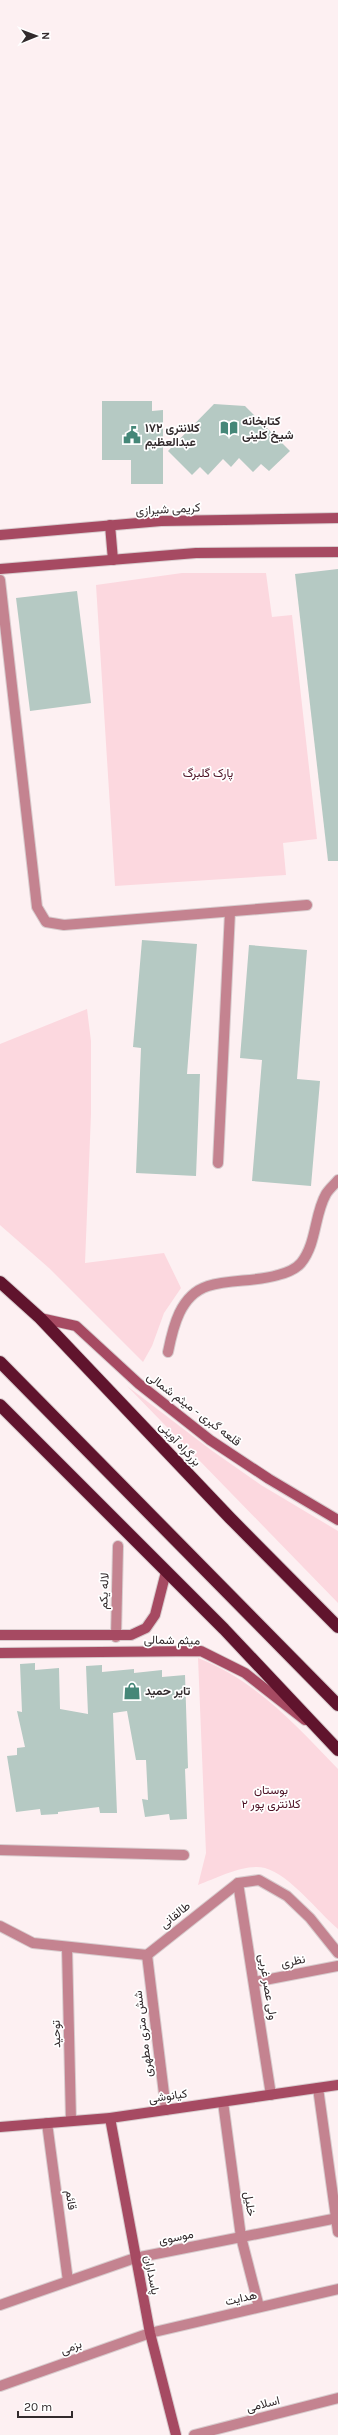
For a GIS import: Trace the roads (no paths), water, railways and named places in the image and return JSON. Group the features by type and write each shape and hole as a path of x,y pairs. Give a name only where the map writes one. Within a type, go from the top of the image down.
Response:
{"highway":[{"name":"بزرگراه آوینی","path":"0,1282 40,1318 230,1518 338,1627"},
{"path":"0,1362 338,1705"},
{"path":"0,1405 224,1629 338,1750"}],"street":[{"name":"کریمی شیرازی","path":"0,535 161,521 338,518"},
{"path":"110,525 113,560"},
{"path":"0,569 196,553 338,552"},
{"path":"0,580 37,907 46,922 64,925 307,905"},
{"path":"218,1163 230,912"},
{"path":"168,1352 173,1325 183,1306 195,1294 208,1286 268,1278 290,1272 301,1263 310,1245 326,1195 338,1180"},
{"name":"قلعه گبری - میثم شمالی","path":"40,1318 76,1326 139,1384 210,1440 269,1479 338,1520"},
{"name":"لاله یکم","path":"116,1637 118,1546"},
{"name":"میثم شمالی","path":"0,1635 131,1636 146,1628 155,1615 166,1572"},
{"name":"میثم شمالی","path":"0,1653 201,1651 222,1660 245,1673 276,1699 319,1730"},
{"path":"0,1850 184,1855"},
{"path":"238,1883 259,1880 287,1896 310,1918 338,1953"},
{"name":"طالقانی","path":"147,1955 238,1883"},
{"name":"ولی عصر غربی","path":"238,1883 271,2095"},
{"path":"0,1926 34,1943 147,1955"},
{"name":"توحید","path":"67,1946 71,2121"},
{"name":"شش متری مطهری","path":"147,1955 166,2110"},
{"name":"نظری","path":"254,1982 338,1966"},
{"name":"کیانوشی","path":"0,2127 110,2118 338,2086"},
{"path":"318,2088 338,2232"},
{"name":"خلیل","path":"223,2102 241,2237 259,2307"},
{"name":"پاسداران","path":"110,2118 150,2333 176,2435"},
{"name":"قائم","path":"47,2123 68,2281"},
{"name":"موسوی","path":"0,2305 135,2258 336,2219"},
{"name":"هدایت","path":"150,2333 338,2289"},
{"name":"بزمی","path":"0,2386 150,2333"},
{"name":"اسلامی","path":"194,2435 338,2398"}],"place":[{"name":"کتابخانه شیخ کلینی","path":"229,428"},
{"name":"کلانتری ۱۷۲ عبدالعظیم","path":"132,435"},
{"name":"تایر حمید","path":"132,1691"}],"park label":[{"name":"پارک گلبرگ","path":"208,773"},
{"name":"بوستان کلانتری پور ۲","path":"271,1797"}]}
